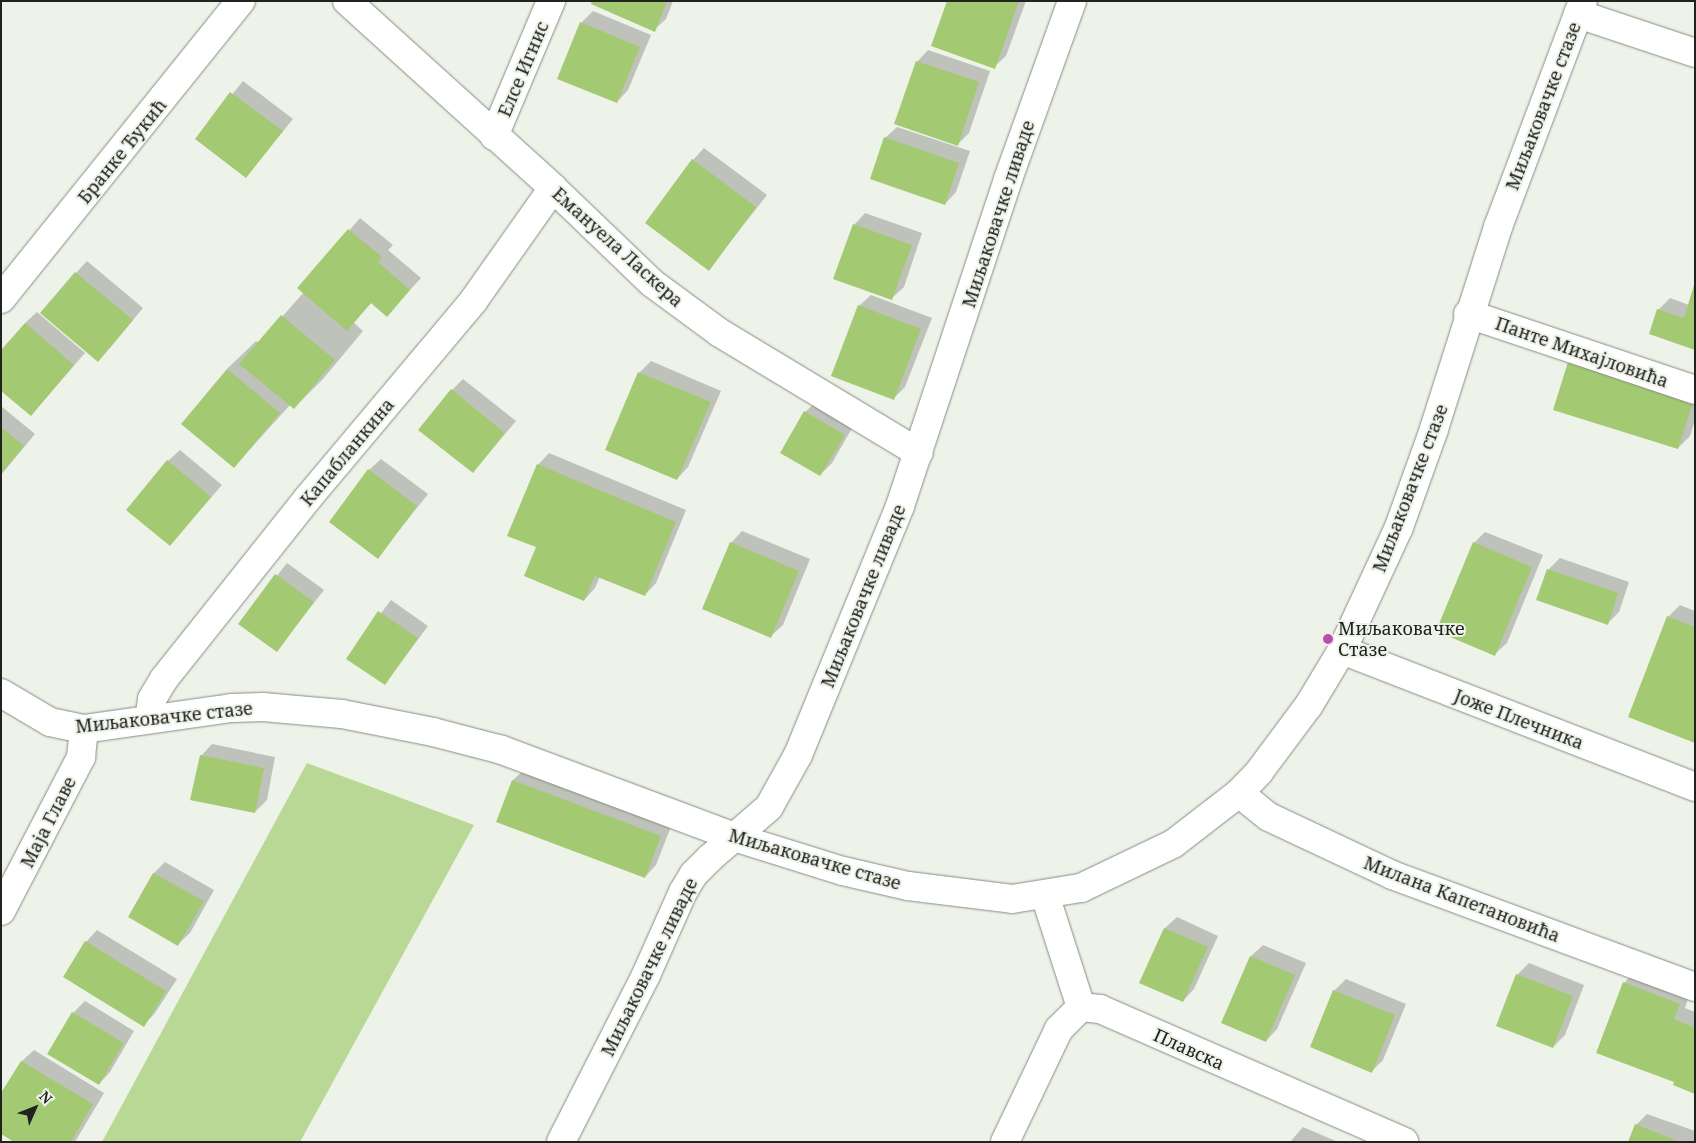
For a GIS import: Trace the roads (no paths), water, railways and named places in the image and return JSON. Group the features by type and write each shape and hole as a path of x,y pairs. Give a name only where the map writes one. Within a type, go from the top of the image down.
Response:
{"street":[{"name":"Бранке Ђукић","path":"1,299 241,1"},
{"name":"Емануела Ласкера","path":"347,1 553,188 652,283 720,333 919,453"},
{"name":"Елсе Игнис","path":"494,136 551,1"},
{"name":"Миљаковачке ливаде","path":"561,1142 646,974 683,892 694,874 737,838 769,807 798,754 919,453 1008,180 1072,1"},
{"path":"1580,8 1695,53"},
{"name":"Миљаковачке стазе","path":"1,693 50,722 84,729 232,708 264,707 342,714 433,732 502,750 737,838 843,871 908,886 974,896 1012,899 1081,888 1173,844 1239,794 1309,705 1342,650 1399,527 1434,429 1468,314 1580,8"},
{"name":"Капабланкина","path":"149,719 152,699 164,679 308,498 474,300 553,188"},
{"name":"Панте Михајловића","path":"1468,314 1695,390"},
{"name":"Јоже Плечника","path":"1342,650 1695,787"},
{"name":"Маја Главе","path":"1,911 81,757 84,729"},
{"name":"Милана Капетановића","path":"1239,794 1269,817 1392,874 1695,987"},
{"path":"1005,1142 1059,1029 1081,1007 1045,895"},
{"name":"Плавска","path":"1081,1007 1100,1009 1404,1142"}],"place":[{"name":"Миљаковачке Стазе","path":"1328,639"}]}
